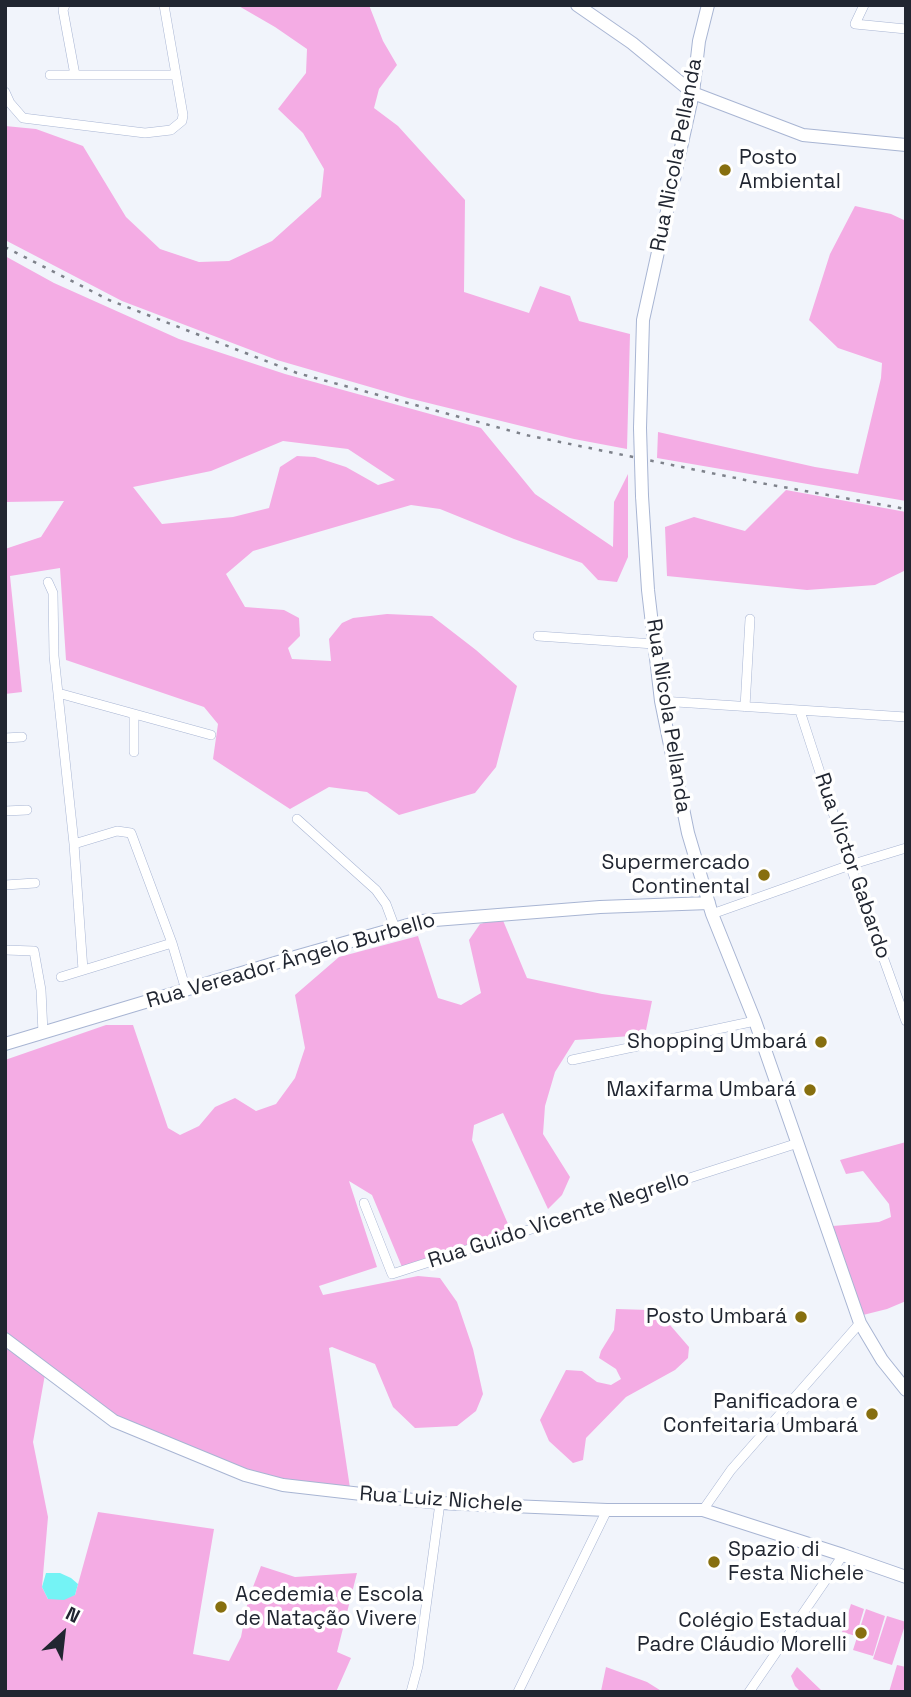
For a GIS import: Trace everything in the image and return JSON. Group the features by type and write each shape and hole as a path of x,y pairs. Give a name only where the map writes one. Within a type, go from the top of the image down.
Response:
{"main road":[{"path":"577,5 632,43 693,93 803,135 906,145"},
{"name":"Rua Nicola Pellanda","path":"708,5 699,41 693,93 643,320 640,428 642,496 648,590 661,701 688,833 710,909 755,1021 860,1323 882,1360 906,1391"},
{"name":"Rua Vereador Ângelo Burbello","path":"5,1044 422,921 457,917 710,909"},
{"name":"Rua Luiz Nichele","path":"5,1339 114,1421 245,1475 294,1486 440,1503 607,1510 703,1510 906,1577"}],"street":[{"path":"65,5 75,75"},
{"path":"5,92 10,103 23,118 145,132 171,130 181,121 183,115 164,5"},
{"path":"864,5 855,24 906,29"},
{"path":"50,75 176,75"},
{"path":"48,582 53,593 54,656 74,844 83,970"},
{"path":"744,707 750,619"},
{"path":"538,636 654,644"},
{"path":"58,693 211,735"},
{"path":"661,701 906,717"},
{"name":"Rua Victor Gabardo","path":"800,711 850,865 906,1021"},
{"path":"134,715 134,752"},
{"path":"5,738 22,737"},
{"path":"5,811 27,810"},
{"path":"297,819 376,890 386,904 396,928"},
{"path":"74,844 117,831 131,833 172,943 186,990"},
{"path":"710,909 906,848"},
{"path":"5,885 35,883"},
{"path":"61,977 172,943"},
{"path":"5,950 34,951 41,990 43,1033"},
{"path":"572,1060 755,1021"},
{"name":"Rua Guido Vicente Negrello","path":"364,1203 392,1274 798,1143"},
{"path":"703,1510 731,1470 860,1323"},
{"path":"411,1692 418,1666 440,1503"},
{"path":"518,1692 607,1510"},
{"path":"749,1692 843,1555"}],"shaded area":[{"path":"237,5 369,5 383,41 397,65 379,89 374,108 398,126 465,200 464,292 529,313 540,286 570,296 579,321 630,334 627,449 574,439 408,398 277,360 122,301 5,240 5,126 36,129 83,146 126,217 160,249 199,262 229,261 272,241 321,197 324,169 303,133 278,109 306,73 307,49"},
{"path":"855,206 891,214 906,221 906,501 657,458 658,432 858,474 881,378 882,363 838,348 809,320 830,254"},
{"path":"5,256 54,283 179,339 285,374 481,428 535,494 613,547 614,502 628,474 628,557 617,582 598,580 582,563 440,509 411,505 253,551 226,574 245,607 284,610 299,618 300,636 288,648 292,659 331,661 329,639 342,623 353,618 387,614 432,616 517,686 496,767 475,793 399,815 367,792 329,787 290,809 213,759 218,724 204,707 66,660 60,568 10,576 22,692 5,694 5,549 41,537 64,501 5,502","holes":["283,441 348,449 395,480 378,485 346,467 315,457 297,456 280,467 269,508 233,517 162,524 133,487 211,471"]},
{"path":"786,490 906,512 906,570 875,585 807,590 667,576 665,527 694,517 745,531"},
{"path":"502,918 527,978 602,994 652,1001 645,1035 575,1040 555,1072 545,1106 543,1134 570,1177 562,1195 548,1209 503,1113 474,1125 472,1140 511,1231 402,1267 372,1195 349,1181 377,1267 319,1286 323,1295 418,1276 440,1278 457,1302 473,1349 483,1394 476,1411 457,1426 415,1428 393,1407 375,1364 329,1348 350,1488 289,1481 244,1471 113,1414 47,1363 33,1442 48,1517 42,1587 48,1599 75,1595 98,1512 214,1529 193,1654 229,1661 241,1637 248,1600 261,1566 295,1577 357,1573 337,1652 351,1658 336,1692 5,1692 5,1060 106,1025 133,1025 168,1128 180,1135 199,1126 215,1107 235,1098 256,1111 276,1104 295,1078 305,1048 295,995 339,957 418,936 438,998 461,1005 481,993 469,940 480,924"},
{"path":"906,1142 906,1301 863,1315 833,1226 879,1222 891,1217 889,1204 863,1171 846,1174 840,1160"},
{"path":"616,1309 649,1310 664,1318 689,1347 688,1358 675,1370 626,1397 586,1438 583,1460 573,1463 549,1441 540,1420 566,1370 582,1371 597,1382 611,1385 621,1379 616,1369 599,1358 614,1330"},
{"path":"851,1604 864,1609 856,1636 842,1632"},
{"path":"866,1609 885,1616 873,1656 853,1650"},
{"path":"887,1616 906,1622 892,1665 873,1659"},
{"path":"897,1665 906,1667 905,1692 889,1692"},
{"path":"606,1667 647,1682 663,1692 602,1692"},
{"path":"797,1667 823,1692 801,1692 791,1676"}],"water":[{"path":"46,1573 60,1573 71,1578 78,1584 75,1595 64,1600 48,1599 42,1587"}],"railway":[{"path":"5,247 109,300 297,373 526,435 755,482 906,509"}],"place":[{"name":"Posto Ambiental","path":"725,170"},
{"name":"Supermercado Continental","path":"764,875"},
{"name":"Shopping Umbará","path":"821,1042"},
{"name":"Maxifarma Umbará","path":"810,1090"},
{"name":"Posto Umbará","path":"801,1317"},
{"name":"Panificadora e Confeitaria Umbará","path":"872,1414"},
{"name":"Spazio di Festa Nichele","path":"714,1562"},
{"name":"Acedemia e Escola de Natação Vivere","path":"221,1607"},
{"name":"Colégio Estadual Padre Cláudio Morelli","path":"861,1633"}]}
